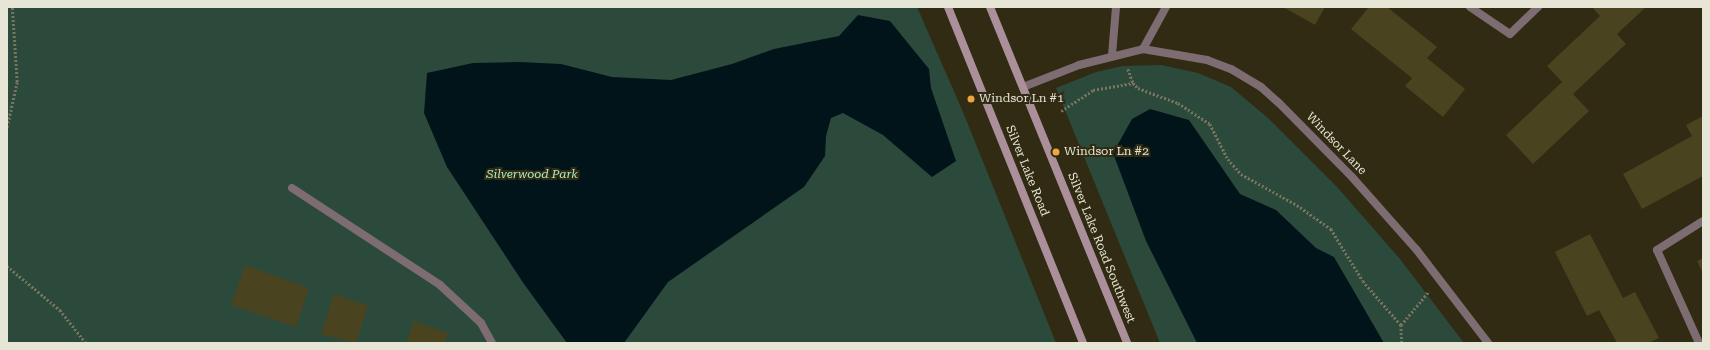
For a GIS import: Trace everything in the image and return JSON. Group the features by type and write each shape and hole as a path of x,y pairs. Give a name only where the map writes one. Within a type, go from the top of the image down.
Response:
{"main road":[{"name":"Silver Lake Road","path":"948,7 1083,343"},
{"name":"Silver Lake Road Southwest","path":"990,7 1127,343"}],"street":[{"path":"1112,55 1116,7"},
{"path":"1142,49 1166,7"},
{"path":"1470,7 1510,34 1538,7"},
{"name":"Windsor Lane","path":"1023,87 1112,55 1142,49 1207,60 1231,69 1261,87 1352,177 1440,279 1488,343"},
{"path":"292,188 440,285 481,323 492,343"},
{"path":"1699,343 1657,250 1703,221"}],"path":[{"path":"7,127 17,82 12,7"},
{"path":"1126,52 1133,83"},
{"path":"1061,111 1092,90 1133,83 1178,103 1203,118 1216,132 1228,159 1241,174 1297,204 1331,229 1363,281 1402,325"},
{"path":"7,266 60,310 86,343"},
{"path":"1402,343 1402,325 1440,279"}],"green space":[{"name":"Silverwood Park","path":"7,7 917,7 963,112 1056,343 7,343"},
{"path":"1161,65 1198,73 1231,87 1268,118 1338,188 1400,259 1464,343 1160,343 1056,88 1096,72 1123,66"}],"shaded area":[{"path":"858,15 890,21 929,69 931,88 956,161 932,177 883,135 843,113 831,118 826,136 825,156 804,187 668,282 624,343 567,343 524,284 447,167 424,113 427,73 473,63 520,62 561,64 612,77 671,80 732,64 774,49 839,36"},
{"path":"1150,109 1189,120 1240,194 1276,210 1316,248 1334,257 1384,343 1197,343 1146,241 1113,153 1132,119"}],"building":[{"path":"1283,7 1325,7 1315,25"},
{"path":"1369,7 1387,7 1437,47 1427,58 1465,89 1443,117 1405,86 1412,78 1351,29"},
{"path":"1592,7 1646,7 1617,34 1626,44 1573,94 1589,111 1533,164 1506,135 1562,82 1547,66 1600,16"},
{"path":"1703,116 1703,176 1642,209 1623,174 1692,136 1686,125"},
{"path":"1590,234 1623,298 1635,292 1659,338 1648,343 1617,343 1599,310 1587,316 1555,252"},
{"path":"1703,258 1703,273 1697,261"},
{"path":"245,265 309,288 296,327 231,305"},
{"path":"334,294 368,306 356,343 321,334"},
{"path":"414,321 448,333 445,343 406,343"}],"place":[{"name":"Windsor Ln #1","path":"971,99"},
{"name":"Windsor Ln #2","path":"1056,152"}]}
